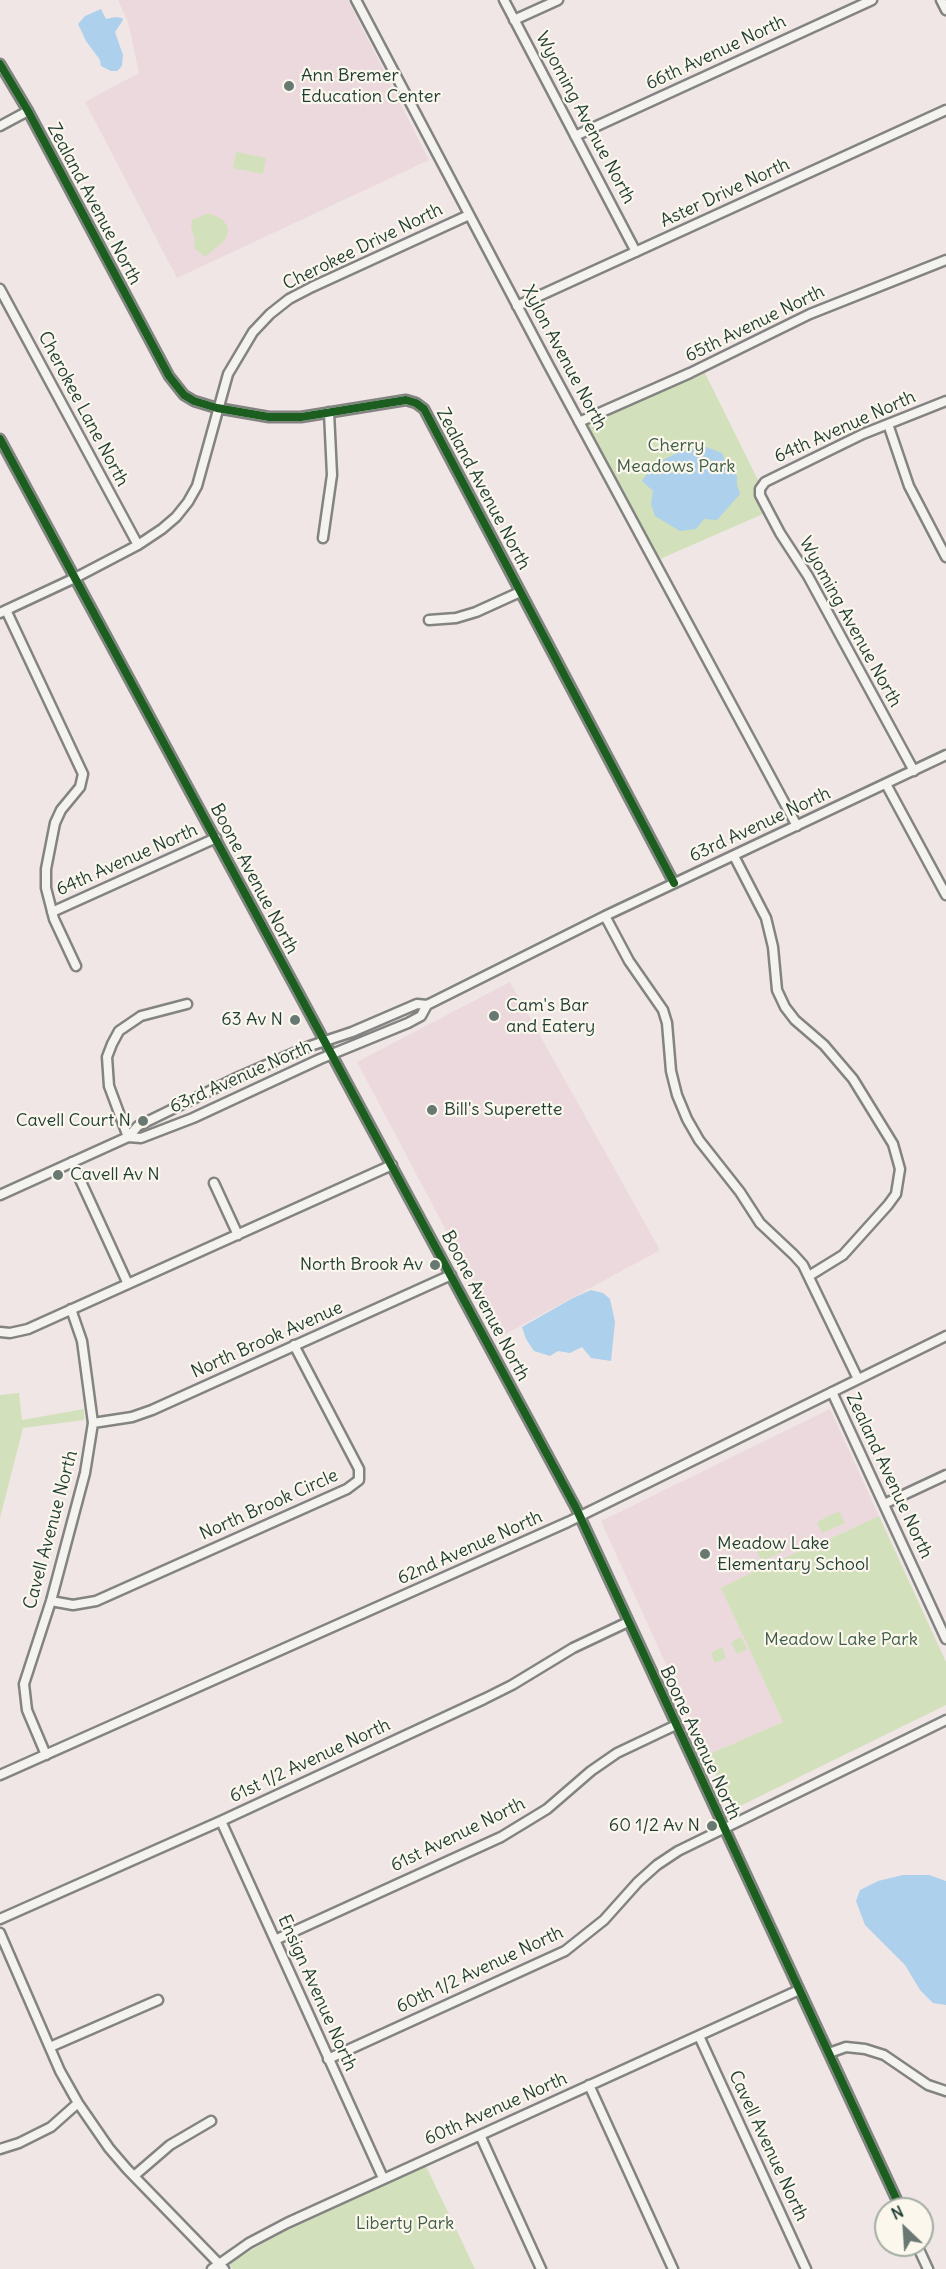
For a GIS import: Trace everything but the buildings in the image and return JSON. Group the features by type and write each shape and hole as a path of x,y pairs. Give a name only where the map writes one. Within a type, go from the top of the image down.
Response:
{"street":[{"name":"Xylon Avenue North","path":"356,0 517,306 797,826"},
{"name":"Wyoming Avenue North","path":"504,0 636,252"},
{"path":"514,20 558,0"},
{"name":"66th Avenue North","path":"575,136 872,0"},
{"path":"941,0 946,10"},
{"name":"Zealand Avenue North","path":"0,64 28,111 169,376 184,395 194,401 217,408 250,415 287,418 406,400 424,409 674,884"},
{"name":"Aster Drive North","path":"517,306 946,110"},
{"path":"0,126 28,111"},
{"name":"Cherokee Drive North","path":"3,611 75,578 138,545 162,529 188,502 203,468 217,408 228,374 239,352 253,332 289,299 469,215"},
{"name":"65th Avenue North","path":"579,422 690,373 810,314 946,260"},
{"name":"Cherokee Lane North","path":"0,289 138,545"},
{"name":"64th Avenue North","path":"760,489 765,482 888,424 946,401"},
{"path":"323,538 332,475 329,412"},
{"path":"888,424 909,486 946,557"},
{"name":"Boone Avenue North","path":"0,439 333,1053 580,1516 895,2197"},
{"name":"Wyoming Avenue North","path":"760,489 760,495 780,533 808,576 914,771"},
{"path":"429,620 456,618 476,612 520,592"},
{"path":"3,611 83,774 80,787 61,810 55,823 46,869 46,888 52,912 75,966"},
{"name":"63rd Avenue North","path":"0,1195 128,1137 138,1126 234,1079 324,1040 352,1032 417,1005 427,1005 605,916 946,755"},
{"path":"886,784 946,895"},
{"name":"64th Avenue North","path":"52,912 216,838"},
{"path":"734,856 766,918 773,947 777,990 785,1007 795,1020 824,1045 853,1079 893,1144 900,1169 896,1194 888,1205 843,1255 809,1276"},
{"name":"Zealand Avenue North","path":"605,916 629,961 663,1010 667,1023 671,1071 677,1095 687,1119 699,1140 740,1192 760,1223 795,1255 809,1276 858,1379"},
{"path":"128,1137 108,1079 107,1057 112,1044 119,1031 141,1016 187,1004"},
{"name":"63rd Avenue North","path":"128,1137 141,1138 193,1118 333,1053 408,1023 421,1016 427,1005"},
{"path":"72,1162 128,1284"},
{"path":"0,1332 19,1332 392,1165"},
{"path":"214,1183 238,1235"},
{"name":"North Brook Avenue","path":"93,1424 132,1417 152,1410 451,1275"},
{"name":"Cavell Avenue North","path":"46,1755 27,1710 24,1684 51,1601 85,1473 93,1424 82,1341 71,1309"},
{"name":"62nd Avenue North","path":"0,1775 580,1516 946,1336"},
{"name":"North Brook Circle","path":"51,1601 73,1605 96,1601 347,1489 359,1480 359,1469 294,1345"},
{"name":"Zealand Avenue North","path":"832,1392 946,1640"},
{"path":"884,1504 946,1475"},
{"name":"61st 1/2 Avenue North","path":"0,1919 221,1821 484,1699 573,1648 628,1622"},
{"path":"944,1721 946,1732"},
{"name":"60th 1/2 Avenue North","path":"328,2059 565,1951 604,1920 638,1882 657,1865 678,1851 944,1721"},
{"name":"61st Avenue North","path":"275,1940 501,1837 547,1809 591,1771 617,1753 676,1725"},
{"name":"Ensign Avenue North","path":"221,1821 383,2178"},
{"path":"0,1933 50,2047 78,2103 109,2148 218,2267"},
{"name":"60th Avenue North","path":"218,2267 267,2233 383,2178 800,1990"},
{"path":"50,2047 158,2000"},
{"name":"Cavell Avenue North","path":"699,2036 806,2269"},
{"path":"829,2053 846,2048 865,2049 884,2055 928,2085 946,2091"},
{"path":"589,2085 673,2269"},
{"path":"0,2149 19,2143 51,2127 78,2103"},
{"path":"134,2176 170,2145 211,2121"},
{"path":"480,2135 542,2269"}],"shaded area":[{"path":"118,0 348,0 429,160 177,278 85,102 139,73 128,22"},
{"path":"510,982 660,1250 502,1336 357,1062"},
{"name":"Meadow Lake Elementary School","path":"830,1409 879,1516 722,1588 783,1722 707,1755 601,1521"}],"green space":[{"path":"236,152 266,158 263,174 233,168"},
{"path":"209,213 222,219 228,227 228,232 225,240 205,257 194,248 195,240 191,227 192,220"},
{"name":"Cherry Meadows Park","path":"705,373 758,480 753,491 763,514 660,559 587,425"},
{"path":"19,1393 22,1420 84,1409 84,1420 23,1428 0,1518 0,1395"},
{"path":"839,1511 845,1523 822,1533 817,1522"},
{"name":"Meadow Lake Park","path":"879,1516 946,1662 946,1705 732,1810 707,1755 783,1722 721,1588 775,1561"},
{"path":"779,1539 784,1551 761,1561 756,1549"},
{"path":"741,1637 747,1649 737,1654 731,1642"},
{"path":"722,1647 726,1658 715,1663 711,1653"},
{"name":"Liberty Park","path":"426,2166 475,2269 233,2269 228,2264 278,2234"}],"water":[{"path":"101,9 106,19 116,17 123,20 115,32 123,55 122,66 117,71 101,66 100,60 86,41 78,24 85,16"},
{"path":"706,447 722,453 726,464 737,476 740,494 717,520 704,519 696,529 680,531 655,516 651,504 653,491 642,481 653,465 679,452"},
{"path":"591,1290 603,1293 610,1299 615,1322 611,1361 591,1358 582,1347 570,1353 558,1351 550,1356 534,1351 522,1327"},
{"path":"903,1875 929,1875 946,1881 946,2005 933,2003 920,1990 905,1965 865,1925 856,1901 860,1890 878,1881"}],"cycle path":[{"path":"0,64 28,111 169,376 184,395 194,401 217,408 269,417 301,417 406,400 424,409 674,883"},
{"path":"0,439 576,1508 895,2197"}],"place":[{"name":"Ann Bremer Education Center","path":"289,86"},
{"name":"Cam's Bar and Eatery","path":"494,1016"},
{"name":"63 Av N","path":"295,1020"},
{"name":"Bill's Superette","path":"432,1110"},
{"name":"Cavell Court N","path":"143,1121"},
{"name":"Cavell Av N","path":"58,1175"},
{"name":"North Brook Av","path":"435,1265"},
{"name":"Meadow Lake Elementary School","path":"705,1554"},
{"name":"60 1/2 Av N","path":"712,1826"}]}
